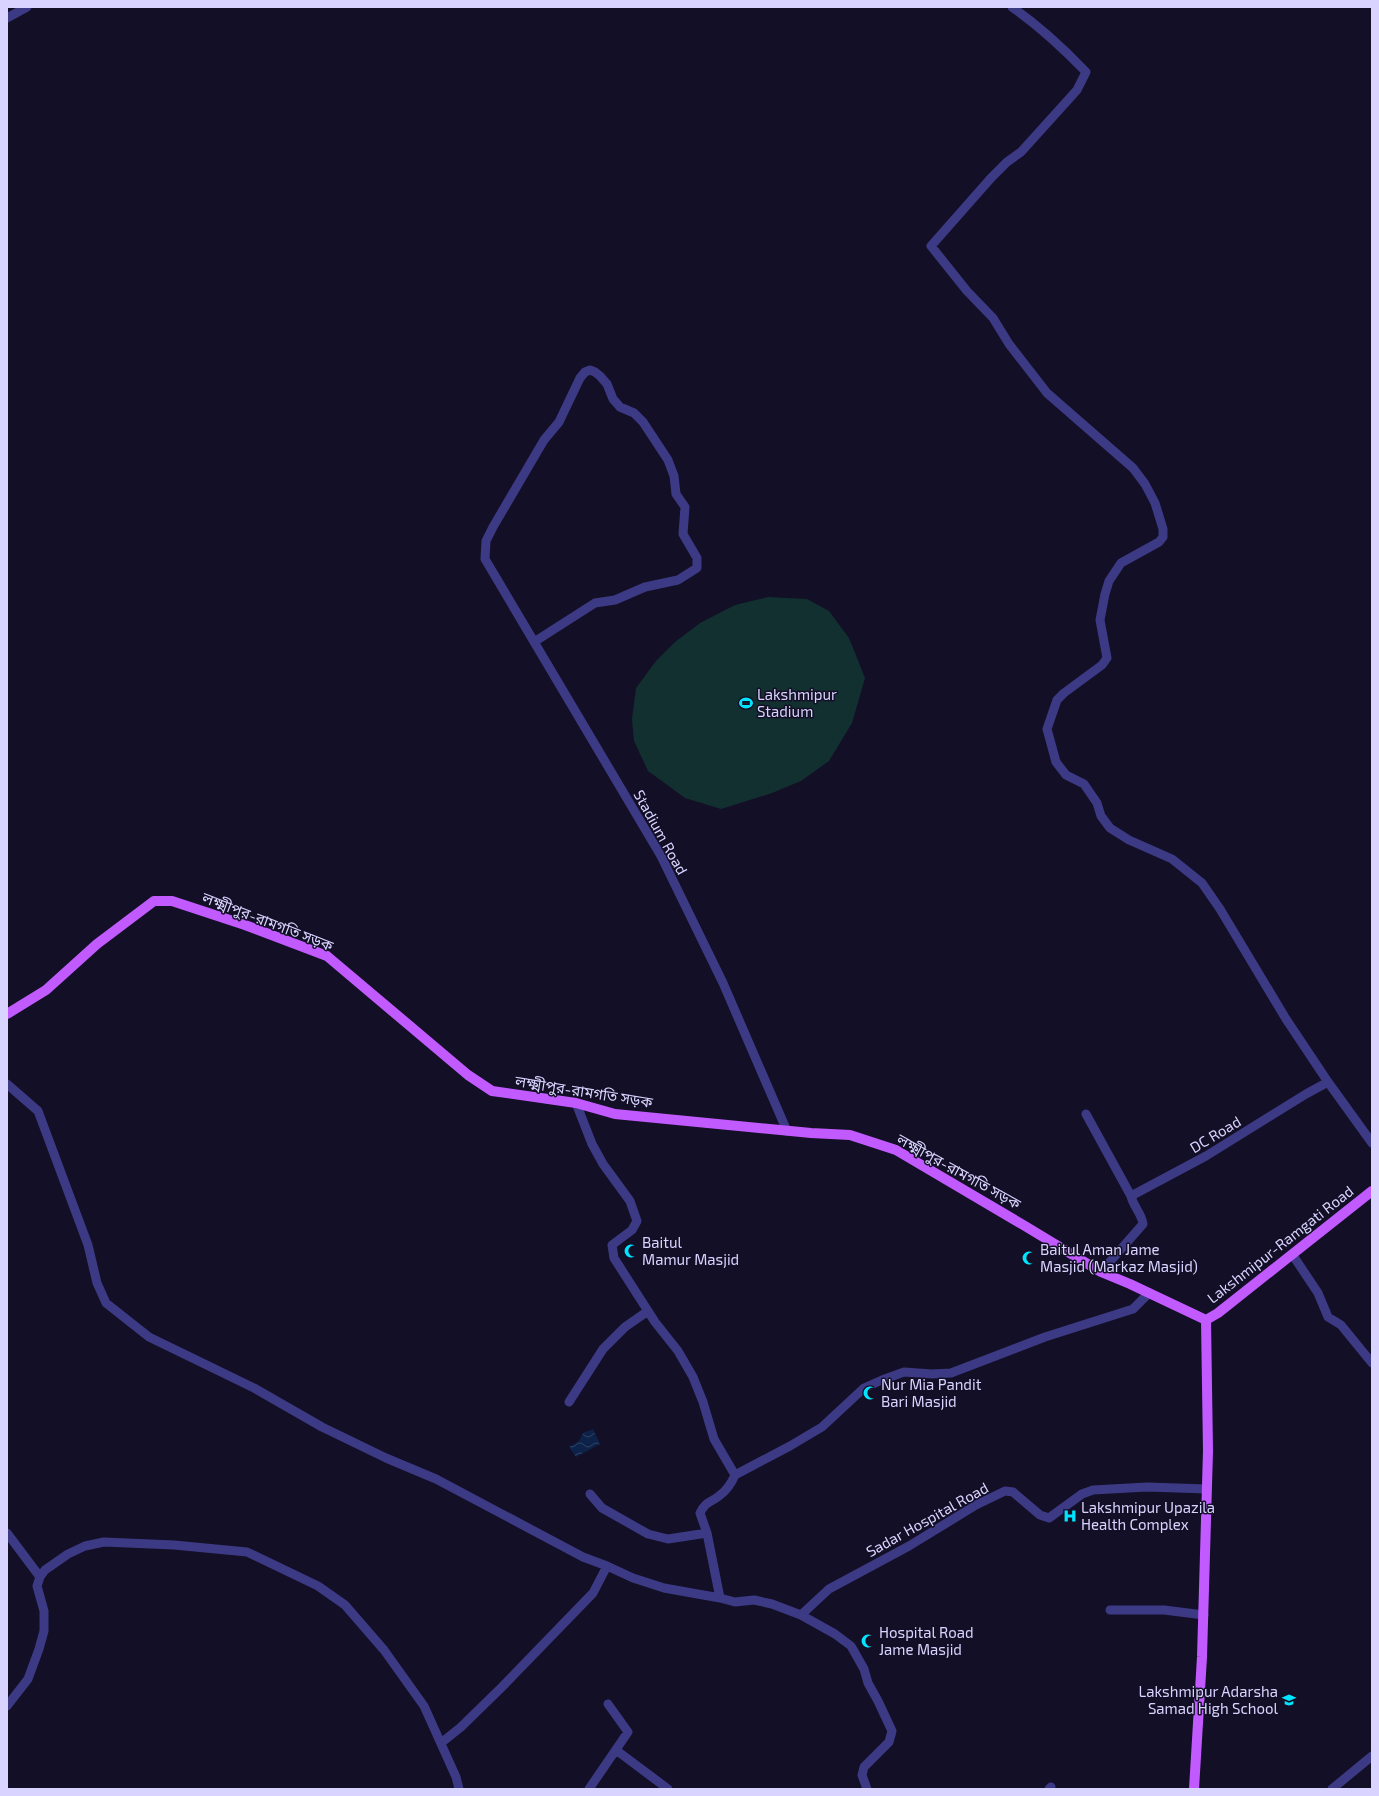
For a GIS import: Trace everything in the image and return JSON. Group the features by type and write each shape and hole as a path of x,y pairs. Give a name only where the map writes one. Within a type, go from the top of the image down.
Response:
{"main road":[{"name":"লক্ষ্মীপুর-রামগতি সড়ক","path":"7,1014 46,990 97,944 154,901 172,901 245,925 327,956 468,1075 492,1091 576,1103 615,1114 788,1131 850,1135 896,1150 1101,1272 1206,1320"},
{"name":"Lakshmipur-Ramgati Road","path":"1206,1320 1218,1313 1372,1191"},
{"path":"1194,1789 1204,1615 1208,1451 1206,1320"}],"street":[{"path":"7,18 27,7"},
{"path":"1012,7 1046,33 1086,72 1077,90 1021,152 1007,162 991,178 931,246 967,291 993,318 1009,344 1047,393 1133,468 1145,484 1155,503 1163,529 1163,537 1159,542 1121,563 1114,572 1105,594 1100,620 1107,658 1102,665 1064,693 1057,700 1047,729 1054,748 1056,762 1066,775 1084,784 1097,803 1101,816 1110,828 1129,840 1172,859 1202,883 1231,927 1286,1019 1372,1144"},
{"name":"Stadium Road","path":"534,642 595,603 615,600 645,587 678,580 697,568 697,558 684,534 685,507 676,494 674,476 668,460 643,422 634,413 620,407 613,399 607,384 595,372 590,370 584,372 580,378 559,422 544,440 493,527 486,541 485,560 660,856 723,984 788,1131"},
{"name":"DC Road","path":"1131,1196 1206,1156 1328,1082"},
{"path":"7,1084 38,1111 88,1244 97,1283 106,1303 135,1327 149,1337 281,1403 322,1427 386,1458 436,1479 583,1557 633,1578 664,1588 735,1602 754,1600 772,1604 800,1615 835,1634 851,1646 864,1669 868,1683 878,1700 892,1731 889,1742 864,1767 862,1775 867,1789"},
{"path":"576,1103 592,1144 603,1164 630,1201 637,1221 632,1230 612,1245 614,1258 648,1312 678,1351 693,1377 709,1420 714,1439 736,1475"},
{"path":"1086,1114 1131,1196 1133,1205 1144,1224 1101,1272"},
{"path":"1292,1254 1318,1293 1328,1317 1341,1325 1372,1363"},
{"path":"720,1598 707,1533 700,1513 704,1505 720,1496 730,1485 736,1475 822,1427 864,1388 882,1380 904,1372 932,1374 951,1373 1045,1337 1133,1309 1149,1293"},
{"path":"569,1402 603,1349 625,1327 648,1312"},
{"name":"Sadar Hospital Road","path":"800,1615 829,1589 909,1546 971,1508 1005,1492 1013,1492 1040,1515 1049,1518 1082,1494 1093,1490 1147,1487 1207,1489"},
{"path":"590,1494 602,1508 648,1534 668,1538 707,1533"},
{"path":"7,1533 40,1577"},
{"path":"7,1706 28,1679 40,1649 44,1631 44,1611 37,1586 40,1577 45,1570 68,1554 85,1546 104,1542 174,1545 247,1552 318,1586 345,1605 384,1650 424,1706 456,1777 459,1789"},
{"path":"441,1743 461,1727 522,1667 593,1593 607,1567"},
{"path":"1110,1610 1164,1610 1204,1615"},
{"path":"589,1789 628,1732 608,1704"},
{"path":"616,1750 668,1789"},
{"path":"1332,1789 1372,1756"}],"green space":[{"name":"Lakshmipur Stadium","path":"768,597 807,599 829,611 849,638 865,678 852,723 829,761 801,781 772,793 721,809 685,798 648,771 634,741 632,719 636,688 656,661 675,642 700,623 735,605"}],"water":[{"path":"593,1429 600,1444 576,1457 569,1447 579,1441 583,1433"}],"place":[{"name":"Lakshmipur Stadium","path":"746,703"},
{"name":"Baitul Mamur Masjid","path":"631,1251"},
{"name":"Baitul Aman Jame Masjid (Markaz Masjid)","path":"1029,1258"},
{"name":"Nur Mia Pandit Bari Masjid","path":"870,1393"},
{"name":"Lakshmipur Upazila Health Complex","path":"1070,1516"},
{"name":"Hospital Road Jame Masjid","path":"868,1641"},
{"name":"Lakshmipur Adarsha Samad High School","path":"1289,1700"}]}
